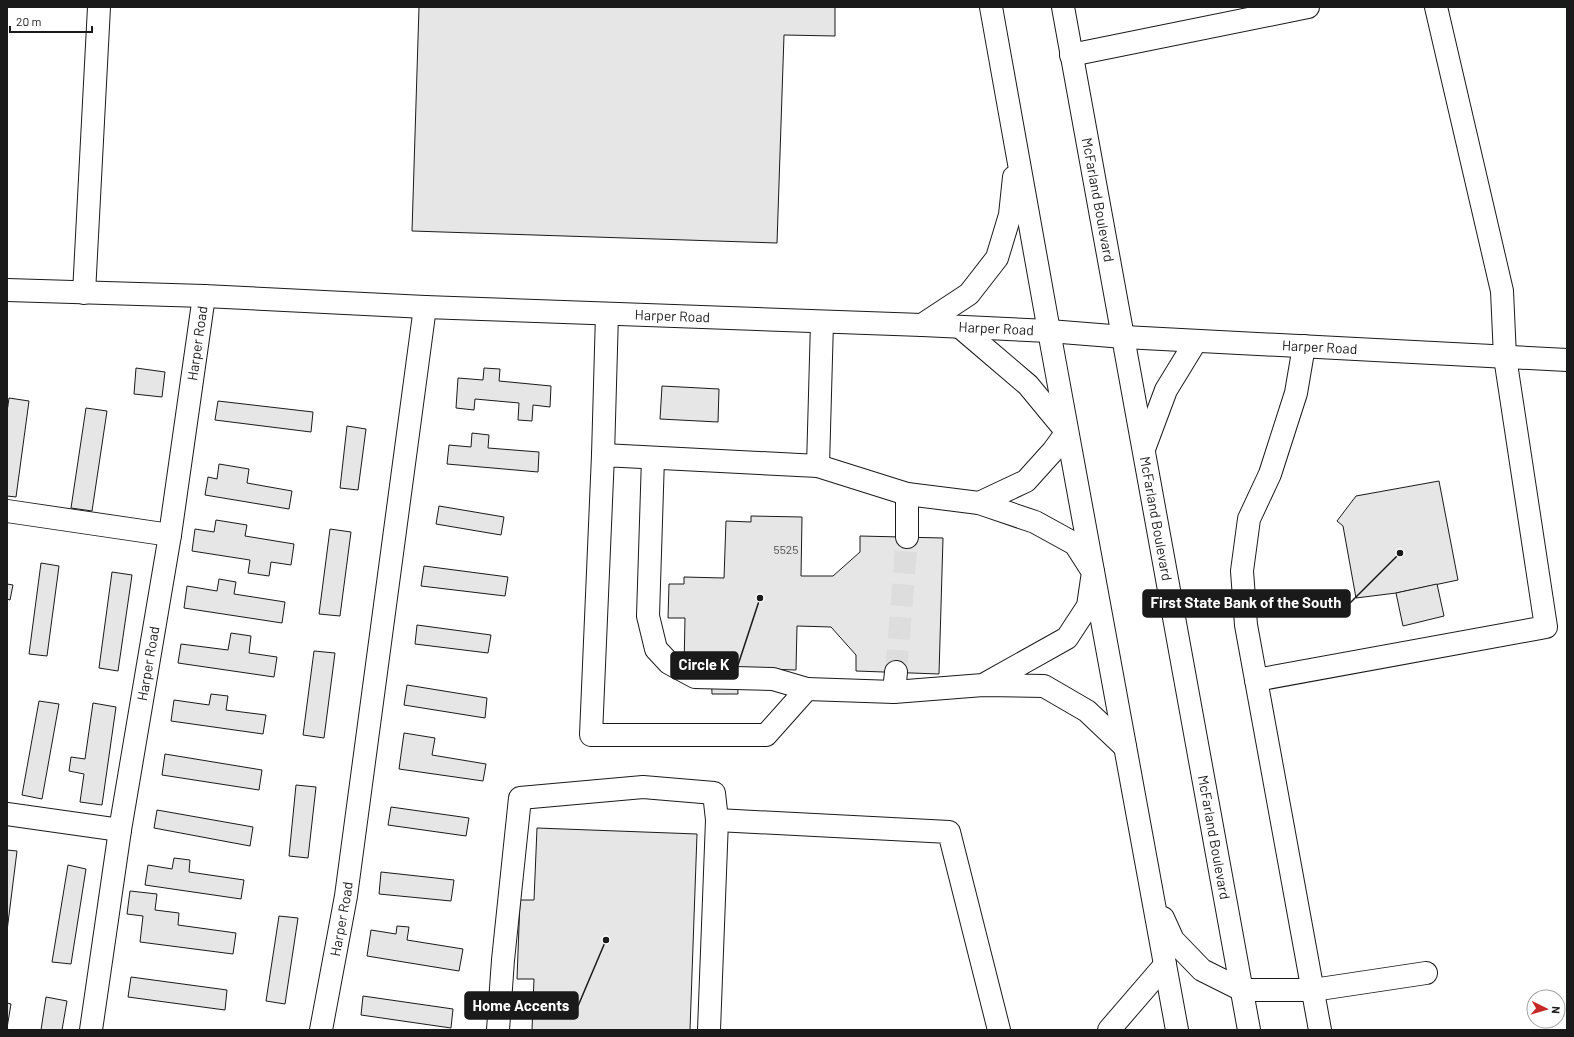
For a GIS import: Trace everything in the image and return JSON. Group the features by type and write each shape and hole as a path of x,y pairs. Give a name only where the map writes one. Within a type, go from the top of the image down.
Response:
{"main road":[{"path":"84,293 99,7"},
{"path":"991,7 1048,331 1177,1030"},
{"name":"McFarland Boulevard","path":"1063,7 1249,1030"},
{"path":"1071,55 1308,7"},
{"path":"1256,680 1546,627 1505,357 1501,285 1436,7"},
{"path":"922,325 968,294 997,258 1010,215 1016,148"},
{"name":"Harper Road","path":"7,290 204,296 425,307 922,325 1567,360"},
{"name":"Harper Road","path":"91,1030 120,830 170,535 204,296"},
{"name":"Harper Road","path":"321,1030 346,896 425,307"},
{"path":"607,314 603,455 591,735 766,735 807,689"},
{"path":"818,466 822,322"},
{"path":"960,327 1028,385 1067,432"},
{"path":"1144,449 1166,390 1196,341"},
{"path":"1304,346 1296,393 1270,474 1249,519 1242,571 1246,625 1320,1030"},
{"path":"979,503 1026,480 1053,451 1067,432"},
{"path":"603,455 818,466 907,494 979,503 1035,522 1075,544 1093,572 1088,606 1067,638 982,685"},
{"path":"653,458 648,616 656,649 669,663 695,677 773,679 807,689 895,682 1044,686 1087,711 1125,747"},
{"path":"907,494 907,537"},
{"path":"7,511 170,535"},
{"path":"498,1030 503,960 520,798 643,787 714,793 717,820 709,1030"},
{"path":"7,814 120,830"},
{"path":"717,820 949,832 999,1030"},
{"path":"1152,893 1173,940 1202,970 1242,990 1313,990 1426,973"},
{"path":"1109,1030 1165,964"}],"building":[{"path":"419,7 835,7 835,36 784,35 777,243 412,231"},
{"path":"136,368 165,372 162,397 134,394"},
{"path":"484,368 500,369 499,381 551,386 550,407 533,405 532,421 518,420 519,403 475,399 474,410 456,408 458,378 483,380"},
{"path":"662,386 719,389 718,422 660,419"},
{"path":"9,398 29,401 16,497 7,496 7,412"},
{"path":"218,401 313,412 311,432 215,420"},
{"path":"86,408 107,411 92,511 71,508"},
{"path":"347,426 366,429 358,490 340,488"},
{"path":"472,433 489,435 488,448 539,452 538,472 447,464 449,445 471,447"},
{"path":"219,464 249,469 247,483 292,491 289,509 205,495 208,477 217,479"},
{"path":"1439,481 1458,580 1396,593 1356,598 1343,526 1337,521 1356,496"},
{"path":"439,506 504,517 501,535 436,524"},
{"path":"751,516 802,517 801,576 833,576 860,552 860,536 943,538 939,674 856,671 856,655 831,627 797,626 796,670 684,668 685,618 668,618 669,584 684,584 684,577 724,578 726,521 751,522"},
{"path":"216,520 247,525 245,536 294,544 291,565 271,562 269,576 248,573 250,560 192,551 195,529 214,532"},
{"path":"330,529 351,532 340,616 319,614"},
{"path":"41,563 59,566 47,656 29,654"},
{"path":"424,566 508,577 505,596 421,586"},
{"path":"112,572 132,575 118,671 99,668"},
{"path":"219,579 236,582 234,594 285,602 282,623 184,608 187,586 217,591"},
{"path":"7,584 13,585 10,600 7,599"},
{"path":"1437,584 1444,616 1403,626 1396,593"},
{"path":"417,625 491,635 488,653 415,644"},
{"path":"231,633 251,636 249,653 277,657 274,677 178,663 181,644 228,650"},
{"path":"314,651 335,653 324,738 303,735"},
{"path":"737,668 738,694 712,694 711,669"},
{"path":"407,685 487,698 485,718 404,705"},
{"path":"211,694 228,696 226,710 266,715 263,734 171,721 174,700 209,705"},
{"path":"39,701 59,704 42,799 22,795"},
{"path":"93,703 116,707 102,805 80,802 84,774 69,771 71,757 85,759"},
{"path":"404,733 435,738 432,755 486,764 483,781 399,769"},
{"path":"165,754 262,770 259,790 162,775"},
{"path":"296,785 316,787 308,858 289,856"},
{"path":"391,807 469,818 466,836 388,825"},
{"path":"157,810 253,827 250,846 154,828"},
{"path":"537,828 697,834 690,1030 532,1030 534,979 517,979 520,900 534,900"},
{"path":"7,850 17,851 7,931"},
{"path":"174,858 190,860 189,872 244,880 241,899 145,885 148,865 172,869"},
{"path":"68,865 86,869 71,964 52,962"},
{"path":"381,872 454,880 451,901 379,894"},
{"path":"130,891 157,894 155,910 179,913 178,925 236,933 233,954 140,942 143,916 127,914"},
{"path":"279,916 298,918 285,1004 266,1001"},
{"path":"397,926 409,927 407,940 463,949 459,971 367,956 371,930 396,934"},
{"path":"131,977 227,990 225,1010 128,997"},
{"path":"363,996 453,1009 451,1028 361,1015"},
{"path":"46,997 67,1001 62,1030 41,1030"},
{"path":"7,1003 11,1004 7,1028"}],"tunnel":[{"path":"896,672 907,537"}],"place":[{"name":"First State Bank of the South","path":"1400,553"},
{"name":"Circle K","path":"760,598"},
{"name":"Home Accents","path":"606,940"}]}
